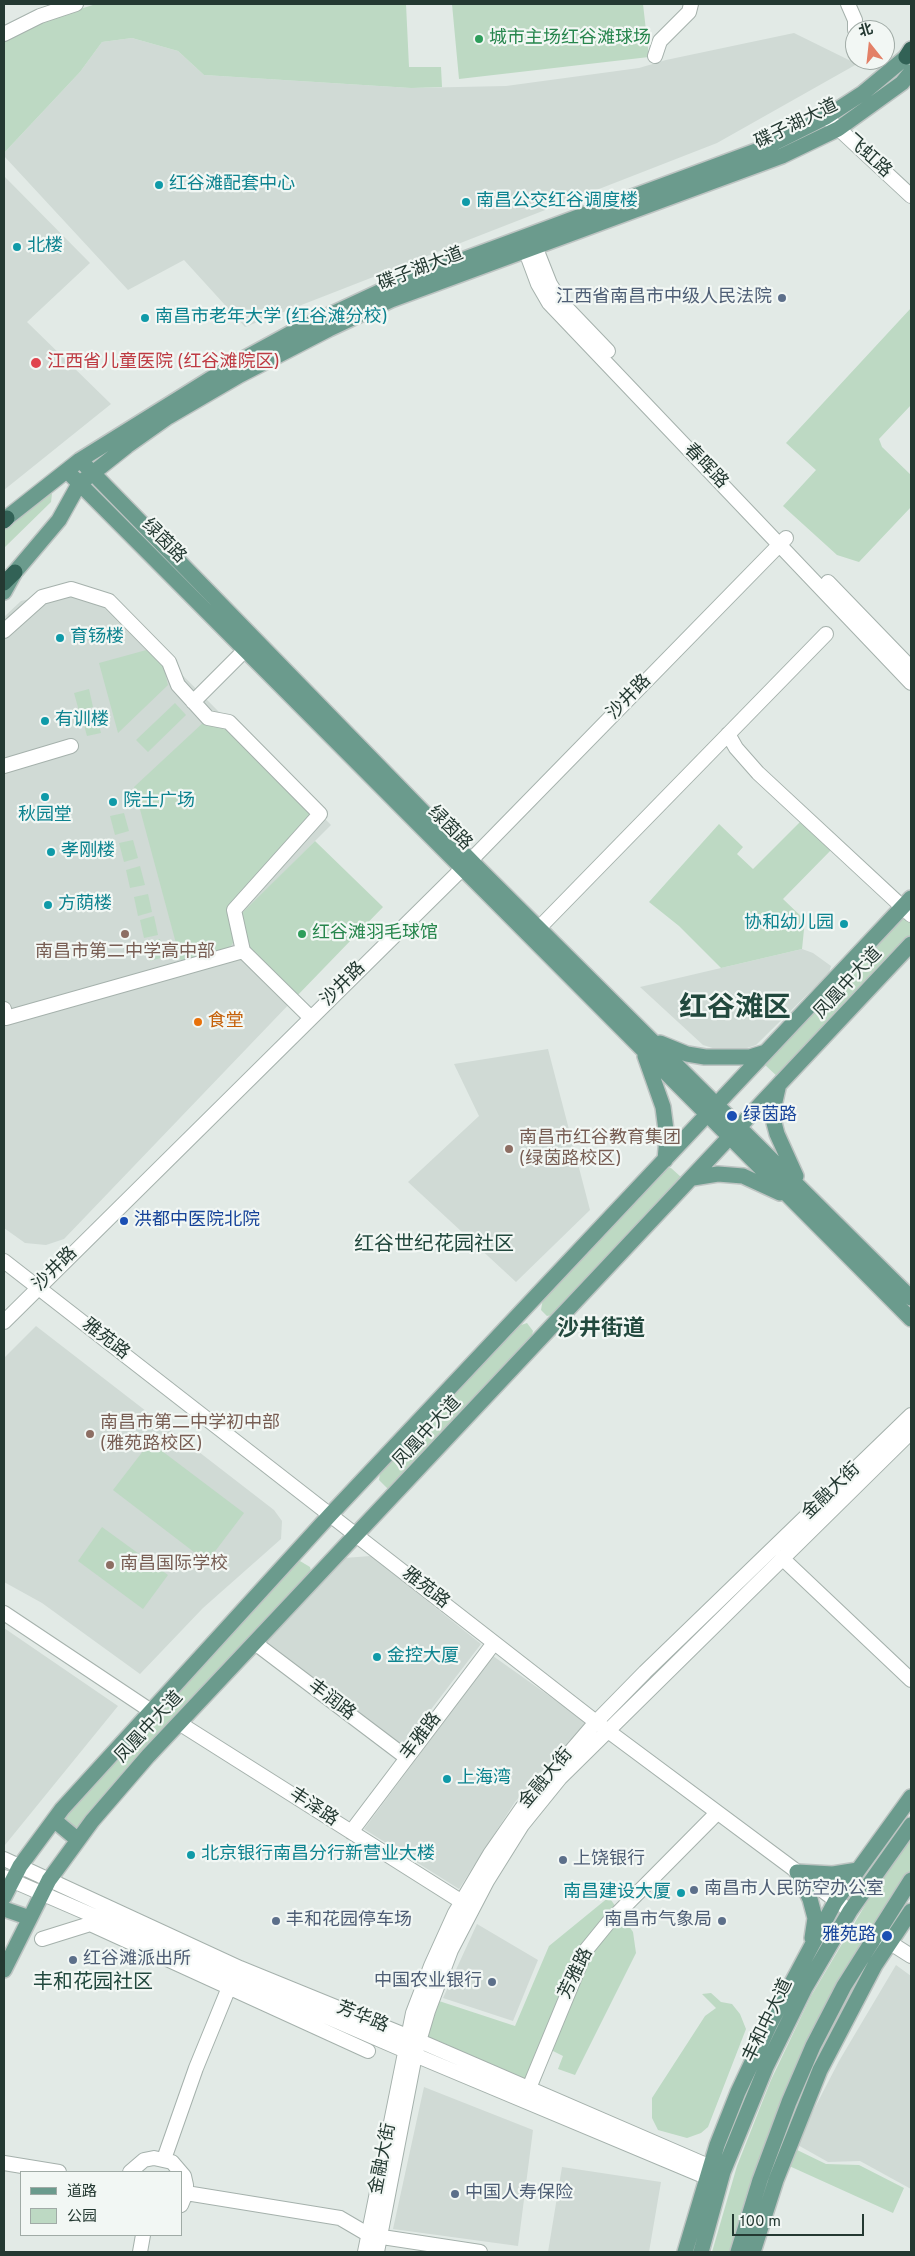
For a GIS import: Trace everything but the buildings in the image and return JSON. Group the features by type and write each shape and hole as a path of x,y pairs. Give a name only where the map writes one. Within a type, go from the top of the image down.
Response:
{"highway":[{"path":"4,583 16,572"}],"main road":[{"name":"碟子湖大道","path":"4,592 16,572 59,520 79,484 128,445 168,417 240,375 329,329 391,300 764,148 826,117 863,93 910,58"},
{"name":"碟子湖大道","path":"5,519 80,460 210,378 291,333 392,286 528,243 782,156 838,130 902,83 910,58"},
{"name":"绿茵路","path":"80,460 467,864 797,1194 911,1298"},
{"name":"绿茵路","path":"67,471 418,825 505,894 647,1044"},
{"name":"凤凰中大道","path":"4,1897 8,1878 20,1866 54,1820 151,1711 330,1515 712,1109 908,907"},
{"name":"凤凰中大道","path":"4,1970 50,1880 78,1840 142,1763 736,1133 911,944"},
{"path":"664,1160 667,1138 663,1107 647,1044 705,1057 750,1057 766,1052"},
{"path":"778,1088 772,1115 797,1194"},
{"path":"693,1178 712,1174 743,1176 797,1194"},
{"name":"绿茵路","path":"797,1194 911,1319"},
{"path":"685,2252 715,2175 738,2092 770,2024 835,1902 911,1797"},
{"path":"54,1820 78,1840"},
{"name":"丰和中大道","path":"701,2252 715,2175 804,1988 850,1911 911,1825"},
{"path":"811,1946 815,1918 810,1899 797,1872 833,1874 858,1870"},
{"path":"738,2252 760,2180 788,2102 813,2046 844,1986 911,1880"},
{"path":"4,1909 30,1918"},
{"path":"753,2252 776,2180 820,2070 875,1965 911,1911"}],"street":[{"path":"4,34 40,16 76,4"},
{"path":"655,56 660,41 689,12 691,4"},
{"path":"848,4 855,20"},
{"name":"飞虹路","path":"826,117 911,196"},
{"name":"春晖路","path":"528,243 538,284 549,303 911,668"},
{"name":"春晖路","path":"783,541 911,682"},
{"name":"沙井路","path":"4,1322 467,864 783,541"},
{"path":"4,631 42,597 71,589 109,601 169,662 178,685 208,718 229,722 320,814 234,910 243,951 311,1018"},
{"path":"539,928 826,634"},
{"path":"193,702 245,650"},
{"path":"728,734 736,748 758,773 908,907"},
{"path":"4,766 72,746"},
{"path":"5,1015 243,951"},
{"name":"雅苑路","path":"4,1261 602,1726 835,1902 850,1911"},
{"name":"金融大街","path":"365,2252 374,2236 412,2046 428,2011 467,1906 487,1881 522,1825 645,1672 911,1415"},
{"name":"金融大街","path":"602,1726 782,1558 911,1432"},
{"path":"782,1558 911,1680"},
{"path":"4,1613 151,1711"},
{"name":"丰润路","path":"255,1643 406,1758"},
{"name":"丰雅路","path":"351,1832 494,1643"},
{"name":"丰泽路","path":"179,1723 467,1906"},
{"name":"芳雅路","path":"529,2088 586,1950 608,1923 717,1813"},
{"name":"芳华路","path":"4,1859 412,2046 715,2175"},
{"name":"芳华路","path":"8,1878 232,1981 529,2088 715,2175"},
{"path":"42,1939 90,1924 232,1981 368,2051"},
{"path":"876,1934 911,1956"},
{"path":"164,2159 196,2068 232,1981"},
{"path":"131,2171 144,2160 164,2159 181,2171"},
{"path":"4,2163 52,2171"},
{"path":"182,2173 184,2176 184,2199 340,2218 374,2236 480,2252"},
{"path":"140,2252 143,2236"},
{"name":"金融大街","path":"374,2236 377,2252"}],"shaded area":[{"name":"红谷滩配套中心","path":"794,33 845,58 846,70 717,143 245,327 184,260 128,290 4,156 4,153 80,72 102,42 132,38 178,51 204,75 411,88 506,86 639,68 666,60"},
{"name":"江西省儿童医院 (红谷滩院区)","path":"4,176 90,263 27,322 111,404 4,490"},
{"name":"南昌市第二中学高中部","path":"71,589 109,601 331,825 242,914 294,999 64,1239 46,1245 25,1243 4,1228 4,617 21,601"},
{"path":"802,949 813,953 831,966 829,973 756,1045 741,1050 719,1050 703,1045 640,987"},
{"name":"南昌市红谷教育集团 (绿茵路校区)","path":"548,1049 590,1210 516,1282 408,1182 479,1116 454,1064"},
{"name":"南昌市第二中学初中部 (雅苑路校区)","path":"36,1326 274,1510 282,1521 281,1539 203,1608 140,1674 42,1603 4,1582 4,1358"},
{"path":"371,1556 481,1644 403,1746 267,1642 344,1558"},
{"path":"4,1628 118,1706 5,1845 4,1844"},
{"path":"493,1656 586,1722 515,1802 459,1889 364,1829"},
{"path":"477,1924 538,1960 513,2021 443,1998"},
{"path":"896,1965 911,1976 911,2189 860,2161 828,2162 796,2144 839,2061"},
{"path":"424,2087 533,2130 518,2246 393,2229"},
{"path":"562,2167 661,2182 649,2252 548,2252"}],"green space":[{"path":"96,4 406,4 409,67 441,67 442,87 411,88 204,75 178,51 132,38 102,42 80,72 4,153 4,41 42,21"},
{"path":"452,4 643,4 649,57 459,79"},
{"path":"911,308 911,405 879,439 882,447 911,475 911,507 859,562 837,555 783,506 816,470 786,443"},
{"path":"48,494 52,494 51,502 4,548 4,529"},
{"path":"150,649 161,656 168,685 118,733 99,663"},
{"path":"89,689 93,707 79,711 74,693"},
{"path":"175,703 186,715 148,752 136,740"},
{"path":"96,714 101,733 87,736 82,718"},
{"path":"205,721 226,726 312,813 229,910 235,940 230,947 181,962 134,787"},
{"path":"124,813 129,831 115,835 110,816"},
{"path":"802,820 832,849 783,899 805,920 802,949 721,968 679,926 649,902 719,824 743,847 737,854 753,869"},
{"path":"133,840 138,858 124,862 119,843"},
{"name":"红谷滩羽毛球馆","path":"315,841 383,907 294,999 251,954 242,913"},
{"path":"140,866 145,885 130,888 126,870"},
{"path":"148,894 152,912 138,916 134,897"},
{"path":"911,909 911,936 779,1078 764,1064"},
{"path":"154,916 158,935 144,938 140,920"},
{"path":"160,939 164,957 150,961 146,942"},
{"path":"666,1168 671,1168 681,1177 681,1183 556,1314 547,1316 541,1310 543,1298"},
{"path":"527,1323 533,1331 530,1342 395,1487 388,1489 379,1480 380,1473 518,1326"},
{"path":"150,1442 244,1513 207,1562 113,1490"},
{"path":"102,1527 168,1575 143,1609 78,1561"},
{"path":"300,1561 310,1567 312,1574 76,1831 64,1819 93,1780 296,1562"},
{"path":"911,1839 911,1871 864,1941 787,2090 763,2149 729,2252 712,2252 737,2166 771,2080 811,1996 867,1902"},
{"path":"609,1897 633,1932 636,1953 575,2075 558,2069 563,2056 551,2050 539,2085 427,2039 439,2001 515,2026 549,1946"},
{"path":"711,1993 721,2002 732,2004 740,2014 746,2029 708,2127 701,2133 687,2138 658,2130 652,2118 652,2098 705,2016 716,2008 702,1994"},
{"path":"793,2148 826,2164 859,2165 904,2188 893,2213 787,2165"}],"place":[{"name":"城市主场红谷滩球场","path":"479,39"},
{"name":"红谷滩配套中心","path":"159,185"},
{"name":"南昌公交红谷调度楼","path":"466,202"},
{"name":"北楼","path":"17,247"},
{"name":"江西省南昌市中级人民法院","path":"782,298"},
{"name":"南昌市老年大学 (红谷滩分校)","path":"145,318"},
{"name":"江西省儿童医院 (红谷滩院区)","path":"36,363"},
{"name":"育钖楼","path":"60,638"},
{"name":"有训楼","path":"45,721"},
{"name":"秋园堂","path":"45,797"},
{"name":"院士广场","path":"113,802"},
{"name":"孝刚楼","path":"51,852"},
{"name":"方荫楼","path":"48,905"},
{"name":"协和幼儿园","path":"844,924"},
{"name":"南昌市第二中学高中部","path":"125,934"},
{"name":"红谷滩羽毛球馆","path":"302,934"},
{"name":"食堂","path":"198,1022"},
{"name":"绿茵路","path":"732,1116"},
{"name":"南昌市红谷教育集团 (绿茵路校区)","path":"509,1149"},
{"name":"洪都中医院北院","path":"124,1221"},
{"name":"南昌市第二中学初中部 (雅苑路校区)","path":"90,1434"},
{"name":"南昌国际学校","path":"110,1565"},
{"name":"金控大厦","path":"377,1657"},
{"name":"上海湾","path":"447,1779"},
{"name":"北京银行南昌分行新营业大楼","path":"191,1855"},
{"name":"上饶银行","path":"563,1860"},
{"name":"南昌市人民防空办公室","path":"694,1890"},
{"name":"南昌建设大厦","path":"681,1893"},
{"name":"丰和花园停车场","path":"276,1921"},
{"name":"南昌市气象局","path":"722,1921"},
{"name":"雅苑路","path":"887,1936"},
{"name":"红谷滩派出所","path":"73,1960"},
{"name":"中国农业银行","path":"492,1982"},
{"name":"中国人寿保险","path":"455,2194"}],"district":[{"name":"红谷滩区","path":"735,1010"},
{"name":"红谷世纪花园社区","path":"434,1246"},
{"name":"沙井街道","path":"601,1331"},
{"name":"丰和花园社区","path":"93,1984"}]}
